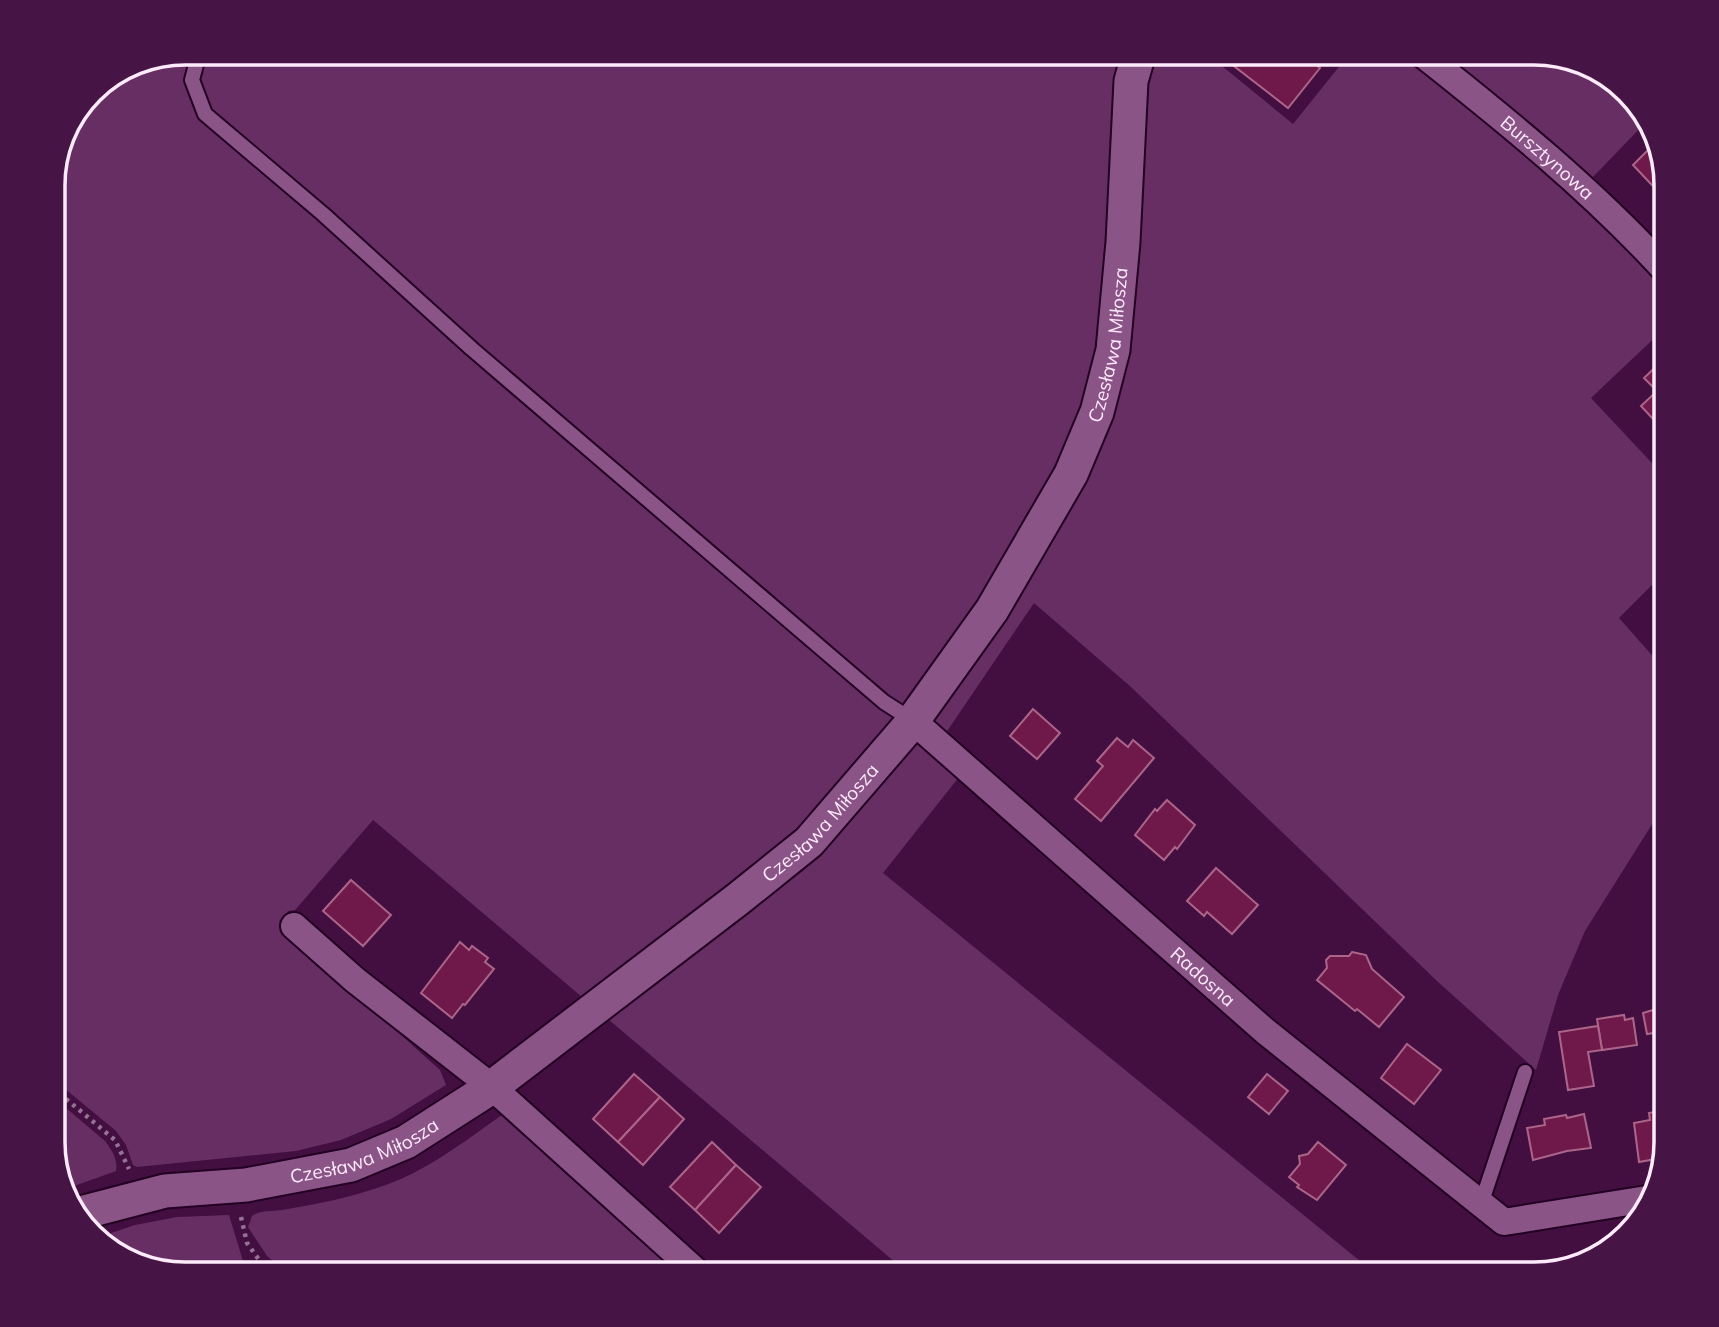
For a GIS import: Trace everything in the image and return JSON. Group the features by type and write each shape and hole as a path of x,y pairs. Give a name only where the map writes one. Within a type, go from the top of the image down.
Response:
{"street":[{"name":"Czesława Miłosza","path":"87,1211 165,1191 241,1185 351,1166 406,1142 492,1087 738,899 808,842 912,720 992,610 1071,474 1097,412 1113,350 1123,242 1131,81 1135,65"},
{"name":"Bursztynowa","path":"1437,65 1503,117 1621,222 1654,257"},
{"name":"Radosna","path":"912,720 1265,1031 1504,1222 1639,1200"},
{"path":"294,926 355,980 492,1087 685,1262"}],"lane":[{"path":"196,65 192,80 205,114 323,214 472,349 884,702 912,720"},
{"path":"1481,1204 1525,1072"}],"path":[{"path":"65,1098 115,1140 131,1173"},
{"path":"241,1185 238,1207 247,1243 261,1262"}],"shaded area":[{"path":"184,65 1221,65 1293,124 1340,65 1534,65 1573,71 1594,81 1607,89 1630,112 1640,128 1593,177 1654,238 1654,338 1591,398 1654,465 1654,583 1619,618 1654,657 1654,821 1585,931 1558,995 1536,1070 1437,981 1131,687 1034,603 933,752 959,777 883,873 1361,1262 895,1262 373,820 295,910 288,911 279,925 440,1070 446,1085 391,1119 341,1140 296,1151 137,1167 133,1165 126,1145 116,1131 65,1089 65,177 77,132 89,112 106,94 125,81 146,71"},
{"path":"65,1107 105,1141 114,1155 116,1171 74,1186 65,1150"},
{"path":"506,1112 674,1262 274,1262 248,1227 252,1216 260,1212 283,1210 366,1192 412,1174"},
{"path":"229,1215 244,1262 161,1260 125,1246 108,1234 135,1225 177,1217"}],"building":[{"path":"1233,65 1316,65 1320,68 1288,108"},
{"path":"1648,150 1654,187 1633,165"},
{"path":"1654,368 1654,388 1644,378"},
{"path":"1654,394 1654,420 1641,406"},
{"path":"1033,709 1060,733 1037,759 1010,736"},
{"path":"1117,738 1128,747 1133,740 1154,758 1101,821 1075,799 1103,766 1097,761"},
{"path":"1167,800 1195,825 1177,849 1175,847 1164,860 1135,835 1155,809 1157,811"},
{"path":"1216,868 1258,905 1232,934 1207,912 1204,916 1187,901"},
{"path":"351,880 391,915 363,946 323,911"},
{"path":"460,942 469,950 472,946 488,958 485,962 494,969 452,1018 421,993"},
{"path":"1352,952 1366,955 1372,969 1404,997 1379,1027 1317,980 1327,968 1326,960 1330,956 1349,956"},
{"path":"1654,1010 1654,1033 1647,1034 1643,1013"},
{"path":"1624,1015 1625,1020 1633,1018 1637,1045 1602,1050 1597,1019"},
{"path":"1598,1026 1602,1050 1588,1052 1594,1086 1568,1090 1559,1032"},
{"path":"1407,1044 1441,1070 1414,1104 1381,1078"},
{"path":"634,1074 660,1097 618,1142 593,1119"},
{"path":"1267,1074 1288,1091 1269,1114 1248,1097"},
{"path":"660,1097 684,1119 643,1165 618,1142"},
{"path":"1654,1112 1653,1160 1639,1162 1634,1123 1650,1120 1649,1113"},
{"path":"1584,1114 1591,1148 1533,1160 1527,1128 1545,1125 1544,1119"},
{"path":"712,1142 736,1165 695,1210 670,1187"},
{"path":"1318,1142 1346,1165 1317,1200 1297,1187 1299,1185 1289,1177 1300,1164 1299,1156 1308,1154"},
{"path":"736,1165 761,1187 719,1233 695,1210"}]}
